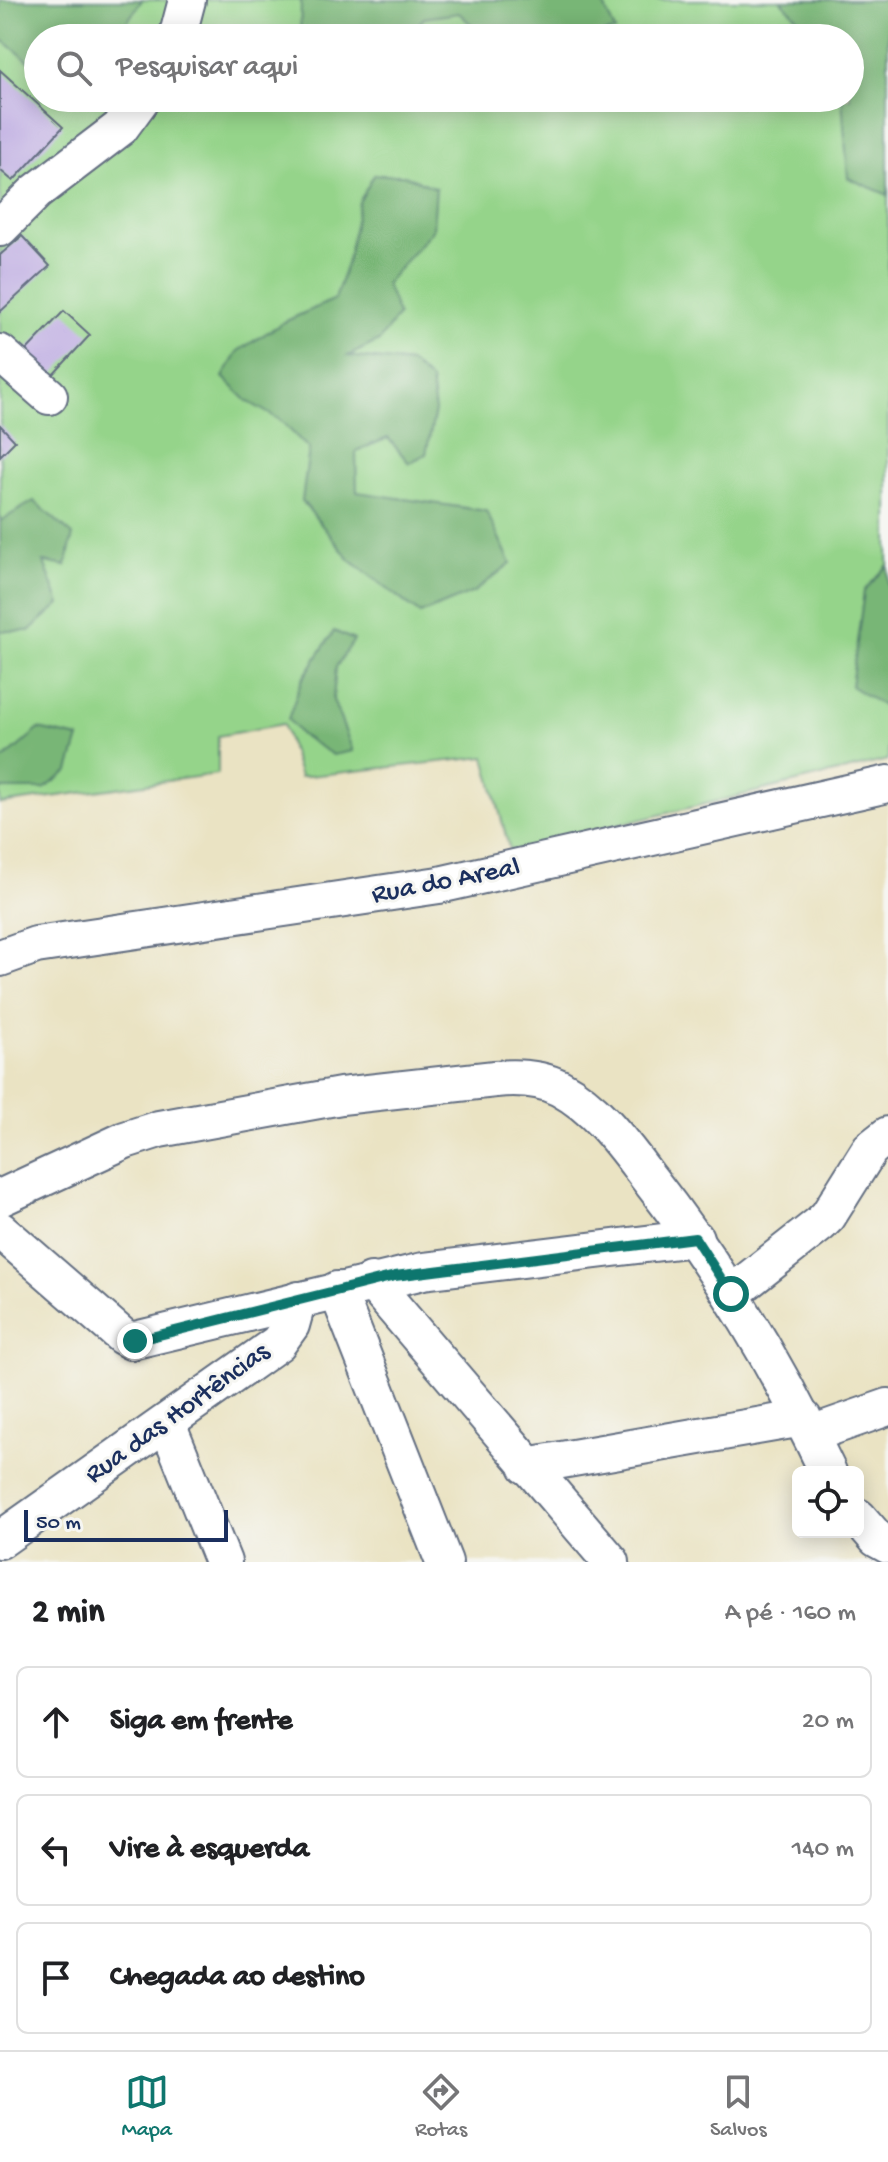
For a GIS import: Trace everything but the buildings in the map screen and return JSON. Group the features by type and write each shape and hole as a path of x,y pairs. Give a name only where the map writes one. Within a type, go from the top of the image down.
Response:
{"street":[{"path":"181,24 187,0"},
{"path":"0,228 36,192 120,128 132,112"},
{"path":"0,353 49,396"},
{"name":"Rua do Areal","path":"0,958 36,945 439,885 888,784"},
{"path":"0,1198 125,1140 159,1129 341,1096 512,1077 559,1087 611,1130 695,1238 807,1426 825,1466"},
{"path":"731,1294 820,1224 870,1149 888,1135"},
{"path":"0,1230 131,1341 423,1271 695,1238"},
{"path":"354,1286 527,1466 611,1562"},
{"path":"354,1286 444,1562"},
{"name":"Rua das Hortências","path":"8,1546 167,1423 278,1343 291,1325 298,1300"},
{"path":"527,1466 807,1426 888,1407"},
{"path":"167,1423 223,1562"}],"green space":[{"path":"0,0 888,0 888,760 510,851 485,757 300,777 283,724 218,736 218,774 0,804"},
{"path":"0,0 142,0 126,24 24,24 24,57 0,38"},
{"path":"301,0 597,0 603,3 612,24 471,24 459,13 424,18 419,24 300,24"},
{"path":"780,0 888,0 888,195 848,178 843,112 864,112 864,24 804,24"},
{"path":"374,175 404,175 436,188 433,229 386,284 398,315 379,341 348,356 411,363 431,381 435,411 426,454 409,463 388,438 356,451 357,492 486,511 511,563 474,592 420,614 350,560 302,501 309,449 280,420 247,401 223,377 238,351 284,322 335,299 348,259 359,202"},
{"path":"34,501 73,535 66,566 44,562 60,604 29,631 0,631 0,521"},
{"path":"888,565 888,709 851,686 864,591"},
{"path":"334,631 354,640 336,667 333,700 353,751 333,755 301,735 288,719 302,680"},
{"path":"39,729 79,738 69,771 44,789 0,789 0,758 4,759"}],"route":[{"path":"135,1341 395,1276 695,1238 731,1294"}]}
